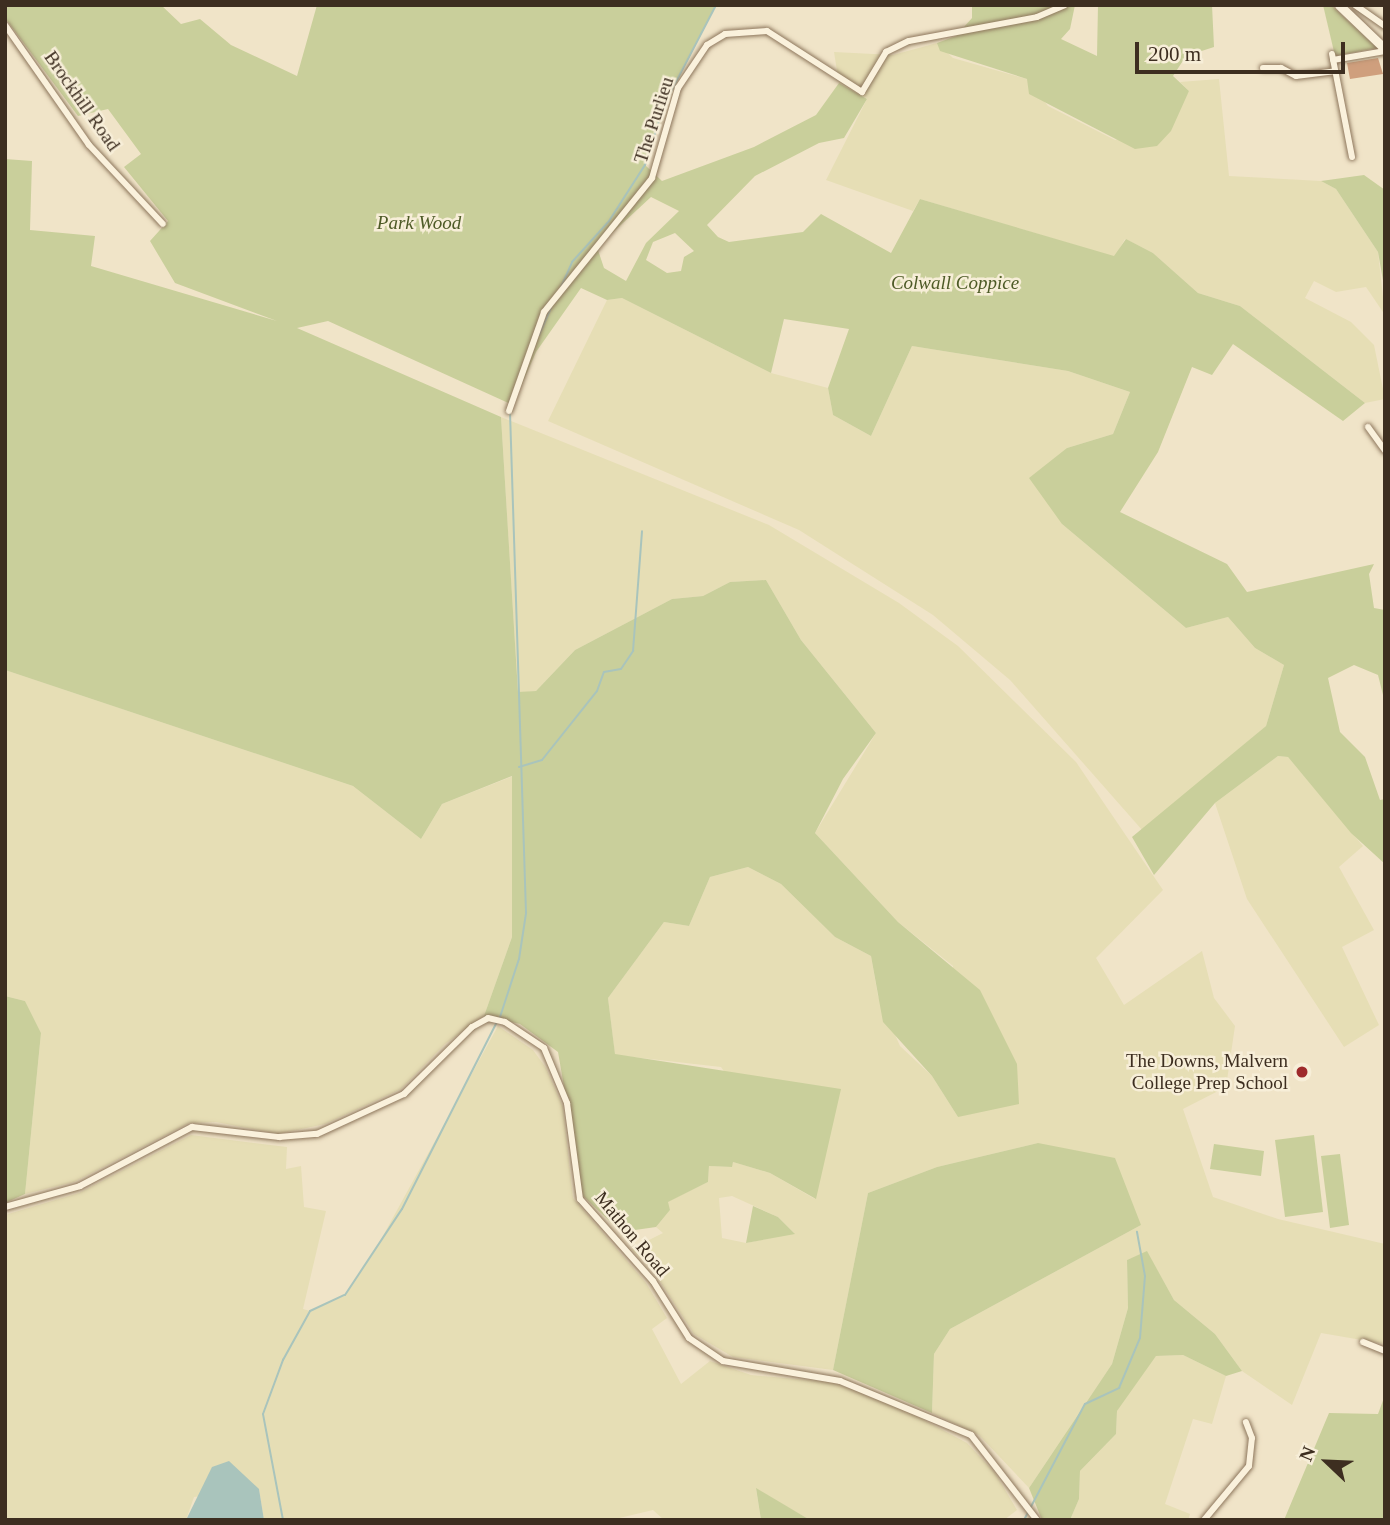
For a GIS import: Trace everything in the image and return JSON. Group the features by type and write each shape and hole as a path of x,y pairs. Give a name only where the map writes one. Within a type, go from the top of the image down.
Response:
{"main road":[{"path":"1339,5 1385,50"}],"street":[{"name":"The Purlieu","path":"509,411 544,312 652,178 678,88 707,45 725,34 766,31 862,92 886,52 909,41 1037,17 1065,5"},
{"path":"1355,5 1385,26"},
{"name":"Brockhill Road","path":"5,25 89,145 163,225"},
{"path":"1352,157 1333,57 1385,50"},
{"path":"1262,68 1281,68 1296,76 1334,71"},
{"path":"1368,427 1385,450"},
{"name":"Mathon Road","path":"5,1207 80,1186 192,1128 279,1137 317,1134 404,1094 472,1027 488,1018 505,1022 544,1048 567,1103 580,1199 653,1281 689,1338 733,1364 817,1374 890,1398 971,1435 1028,1503 1037,1520"},
{"path":"1363,1342 1385,1351"},
{"path":"1204,1520 1249,1466 1252,1438 1245,1422"}],"shaded area":[{"path":"937,43 953,58 1027,79 1048,106 1115,140 1172,121 1189,91 1180,82 1219,79 1229,176 1321,181 1336,189 1378,252 1385,315 1366,287 1336,292 1314,281 1305,298 1351,322 1374,345 1385,399 1365,403 1240,306 1198,293 1153,253 1125,239 1115,257 920,199 913,211 826,180 867,99 839,83 834,52 893,55"},
{"path":"622,298 771,373 828,388 833,415 871,436 912,346 1068,371 1130,392 1113,434 1067,448 1062,524 1186,628 1228,617 1255,648 1284,665 1266,726 1143,831 1010,680 933,615 799,530 548,421 607,300"},
{"path":"501,417 769,525 899,603 958,646 1076,762 1163,890 1096,958 1124,1005 1202,951 1214,998 1235,1026 1226,1087 1183,1109 1213,1197 1278,1219 1385,1244 1385,1344 1321,1333 1292,1405 1242,1371 1215,1334 1174,1300 1147,1252 1127,1260 1128,1308 1112,1364 1029,1488 979,1435 932,1413 934,1354 950,1329 1141,1225 1038,1143 937,1167 868,1193 833,1370 733,1357 694,1334 652,1269 631,1249 663,1233 656,1227 670,1210 667,1202 708,1182 709,1166 731,1167 733,1162 770,1173 815,1199 721,1067 615,1055 608,998 664,922 689,926 710,877 748,867 781,884 835,937 871,956 878,996 900,1046 932,1076 958,1117 953,966 898,922 815,833 876,733 801,640 766,580 730,582 703,596 672,599 575,650 536,691 518,693","holes":["732,1196 778,1217 794,1233 746,1243 722,1238 719,1198"]},
{"path":"5,670 353,786 421,839 442,804 513,776 512,937 484,1016 445,1044 401,1089 325,1124 278,1134 216,1122 189,1123 74,1182 25,1194 41,1033 25,1001 5,996"},
{"path":"1278,756 1288,757 1363,846 1339,867 1374,930 1342,947 1379,1025 1344,1047 1247,899 1215,803"},
{"path":"498,1026 533,1050 546,1068 563,1107 573,1198 646,1283 667,1318 652,1329 681,1384 710,1361 751,1375 831,1382 890,1402 967,1443 995,1473 1017,1510 1004,1520 810,1520 756,1489 761,1520 664,1520 653,1510 611,1520 264,1520 259,1489 194,1497 186,1520 5,1520 5,1215 79,1193 191,1135 287,1147 286,1169 301,1166 304,1207 326,1211 303,1309 310,1311 345,1295 373,1254"},
{"path":"1183,1355 1226,1376 1212,1424 1193,1419 1165,1504 1190,1514 1188,1520 1070,1520 1079,1499 1080,1471 1116,1434 1117,1411 1130,1386 1156,1356"}],"green space":[{"path":"5,5 161,5 181,24 200,19 231,45 297,76 317,5 716,5 664,105 645,165 662,181 754,147 816,115 839,83 867,99 844,138 819,143 755,176 707,225 718,237 729,242 803,232 821,214 891,253 920,199 1114,256 1126,239 1153,253 1198,293 1240,306 1365,403 1343,421 1233,344 1212,375 1192,367 1158,452 1120,512 1227,564 1247,592 1374,564 1369,574 1374,608 1385,610 1385,703 1378,675 1354,665 1328,678 1340,732 1365,757 1380,800 1385,799 1385,864 1351,833 1288,757 1278,756 1215,803 1154,875 1132,837 1266,726 1284,665 1255,648 1228,617 1186,628 1062,524 1029,478 1067,448 1113,434 1130,392 1068,371 912,346 871,436 833,415 828,388 849,329 784,319 771,373 622,298 607,300 581,288 536,352 513,405 328,321 297,328 501,417 518,692 536,691 575,650 672,599 703,596 730,582 766,580 801,640 876,733 843,779 815,833 898,922 980,990 1017,1064 1019,1104 958,1117 932,1076 883,1022 871,956 835,937 781,884 748,867 710,877 689,926 664,922 608,998 615,1054 841,1089 816,1199 770,1173 733,1162 732,1167 709,1166 708,1182 668,1202 670,1210 656,1227 621,1232 583,1196 558,1052 520,1024 484,1016 512,937 512,776 442,804 421,839 353,786 5,670 5,159 32,161 30,230 95,236 91,266 277,321 175,283 150,241 168,221 124,167 141,154 108,109 78,116 5,18","holes":["651,197 679,211 646,243 626,281 604,268 597,247","675,233 694,251 684,257 681,271 667,273 646,260 653,242"]},
{"path":"972,5 1075,5 1070,29 1061,39 1097,56 1098,5 1212,5 1214,47 1186,56 1173,76 1189,91 1171,131 1157,146 1135,149 1029,94 1027,79 940,51 937,43 956,36 972,18"},
{"path":"1323,5 1331,5 1377,48 1335,56"},
{"path":"1364,175 1385,190 1385,292 1378,252 1336,189 1321,181"},
{"path":"5,996 25,1001 41,1033 25,1194 5,1203"},
{"path":"1314,1135 1323,1212 1285,1217 1275,1140"},
{"path":"1038,1143 1115,1158 1141,1225 950,1329 934,1354 932,1413 833,1370 868,1193 937,1167"},
{"path":"1214,1144 1264,1151 1261,1176 1210,1169"},
{"path":"1340,1154 1349,1225 1330,1228 1321,1156"},
{"path":"753,1206 778,1217 795,1234 746,1243"},
{"path":"1147,1251 1174,1300 1215,1334 1242,1371 1226,1376 1183,1355 1156,1356 1117,1411 1116,1434 1080,1471 1079,1499 1070,1520 1042,1520 1029,1488 1112,1364 1128,1308 1127,1260"},
{"path":"1385,1395 1385,1520 1284,1520 1329,1413 1378,1414"},
{"path":"756,1488 810,1520 761,1520"}],"water":[{"path":"229,1461 259,1489 264,1520 186,1520 212,1467"}],"building":[{"path":"1378,58 1383,74 1350,79 1347,63"}],"waterway":[{"path":"561,287 572,262 609,221 645,165 664,105 716,5"},
{"path":"539,335 551,308"},
{"path":"500,1017 519,959 526,913 510,412"},
{"path":"519,767 542,760 597,691 604,672 621,669 633,651 642,531"},
{"path":"283,1520 263,1414 283,1360 310,1311 345,1295 402,1209 497,1022"},
{"path":"1024,1520 1085,1404 1119,1388 1140,1338 1145,1276 1137,1232"}],"place":[{"name":"The Downs, Malvern College Prep School","path":"1302,1072"}],"park label":[{"name":"Park Wood","path":"419,223"},
{"name":"Colwall Coppice","path":"955,283"}]}
